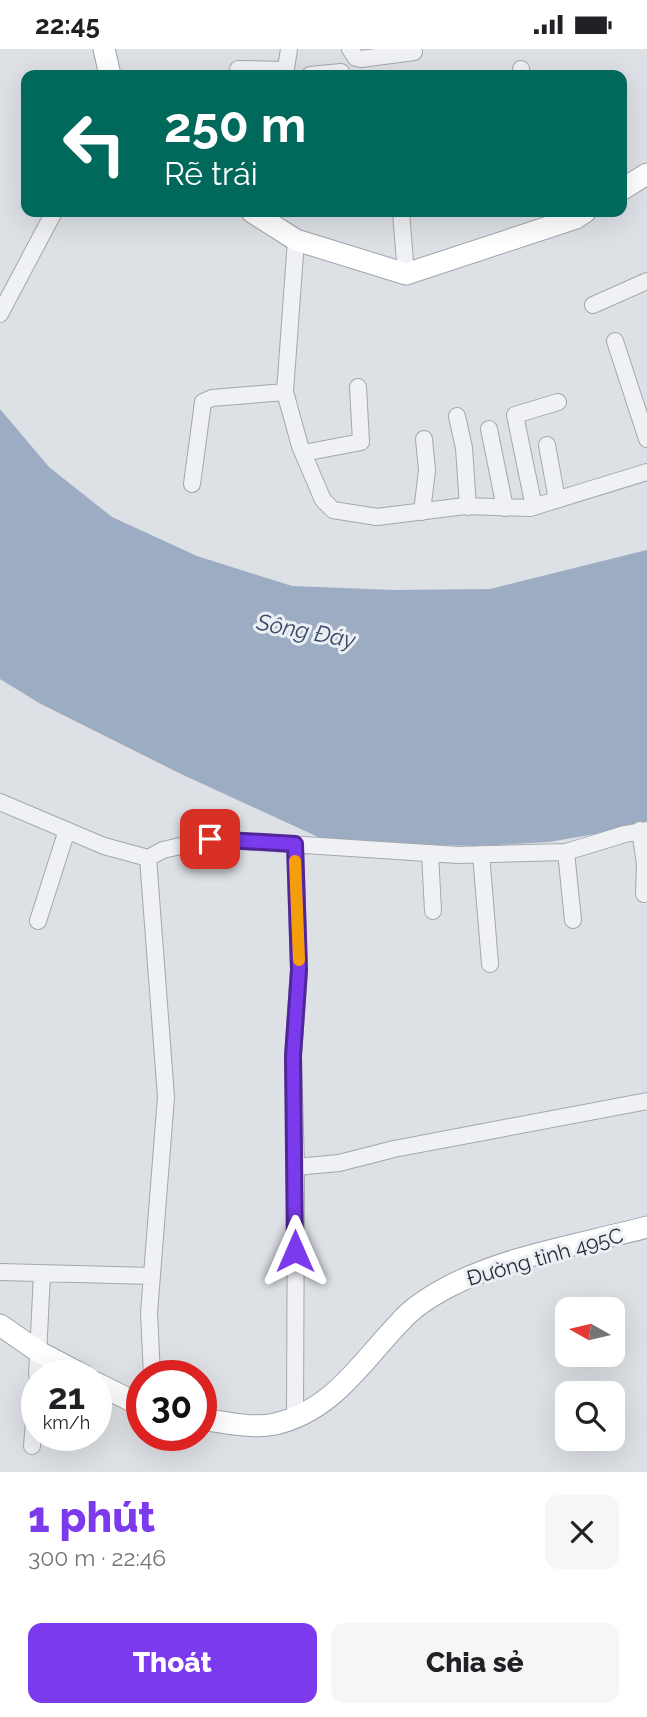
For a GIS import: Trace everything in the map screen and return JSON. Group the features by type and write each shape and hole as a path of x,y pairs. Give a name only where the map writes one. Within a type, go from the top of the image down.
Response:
{"main road":[{"path":"104,49 109,70"},
{"path":"627,186 647,174"},
{"path":"260,217 296,240 406,274 566,217"},
{"name":"Đường tỉnh 495C","path":"217,1421 257,1425 274,1424 295,1417 326,1401 356,1373 402,1319 424,1301 451,1286 480,1272 647,1227"},
{"path":"0,1325 54,1360"}],"street":[{"path":"286,70 289,49"},
{"path":"350,49 356,58 361,59 414,52"},
{"path":"238,69 250,70"},
{"path":"0,314 51,217"},
{"path":"401,217 406,274"},
{"path":"296,240 285,392 304,453 323,500 333,510 377,517 468,506 534,507 647,472"},
{"path":"593,305 647,281"},
{"path":"615,341 647,439"},
{"path":"304,453 361,442 358,387"},
{"path":"192,484 203,402 212,398 285,392"},
{"path":"534,507 515,415 558,402"},
{"path":"457,417 464,448 468,506"},
{"path":"489,429 505,508"},
{"path":"422,512 427,470 424,439"},
{"path":"547,445 557,500"},
{"path":"1,806 104,846 148,858 207,839 430,853 566,852 644,830 644,894"},
{"path":"38,921 67,830"},
{"path":"295,844 299,970 293,1056 296,1167 295,1417"},
{"path":"566,852 573,920"},
{"path":"430,853 433,911"},
{"path":"481,854 490,964"},
{"path":"148,858 166,1097 148,1322 151,1360"},
{"path":"296,1167 339,1163 394,1149 647,1101"},
{"path":"0,1272 152,1276"},
{"path":"38,1360 42,1274"}],"water":[{"name":"Sông Đáy","path":"0,409 49,467 112,517 197,556 292,586 394,590 490,589 647,550 647,825 549,842 478,846 329,842 181,774 39,703 0,679"}],"slow traffic":[{"path":"295,861 299,960"}],"route":[{"path":"210,839 295,844 299,970 293,1056 295,1251"}]}
